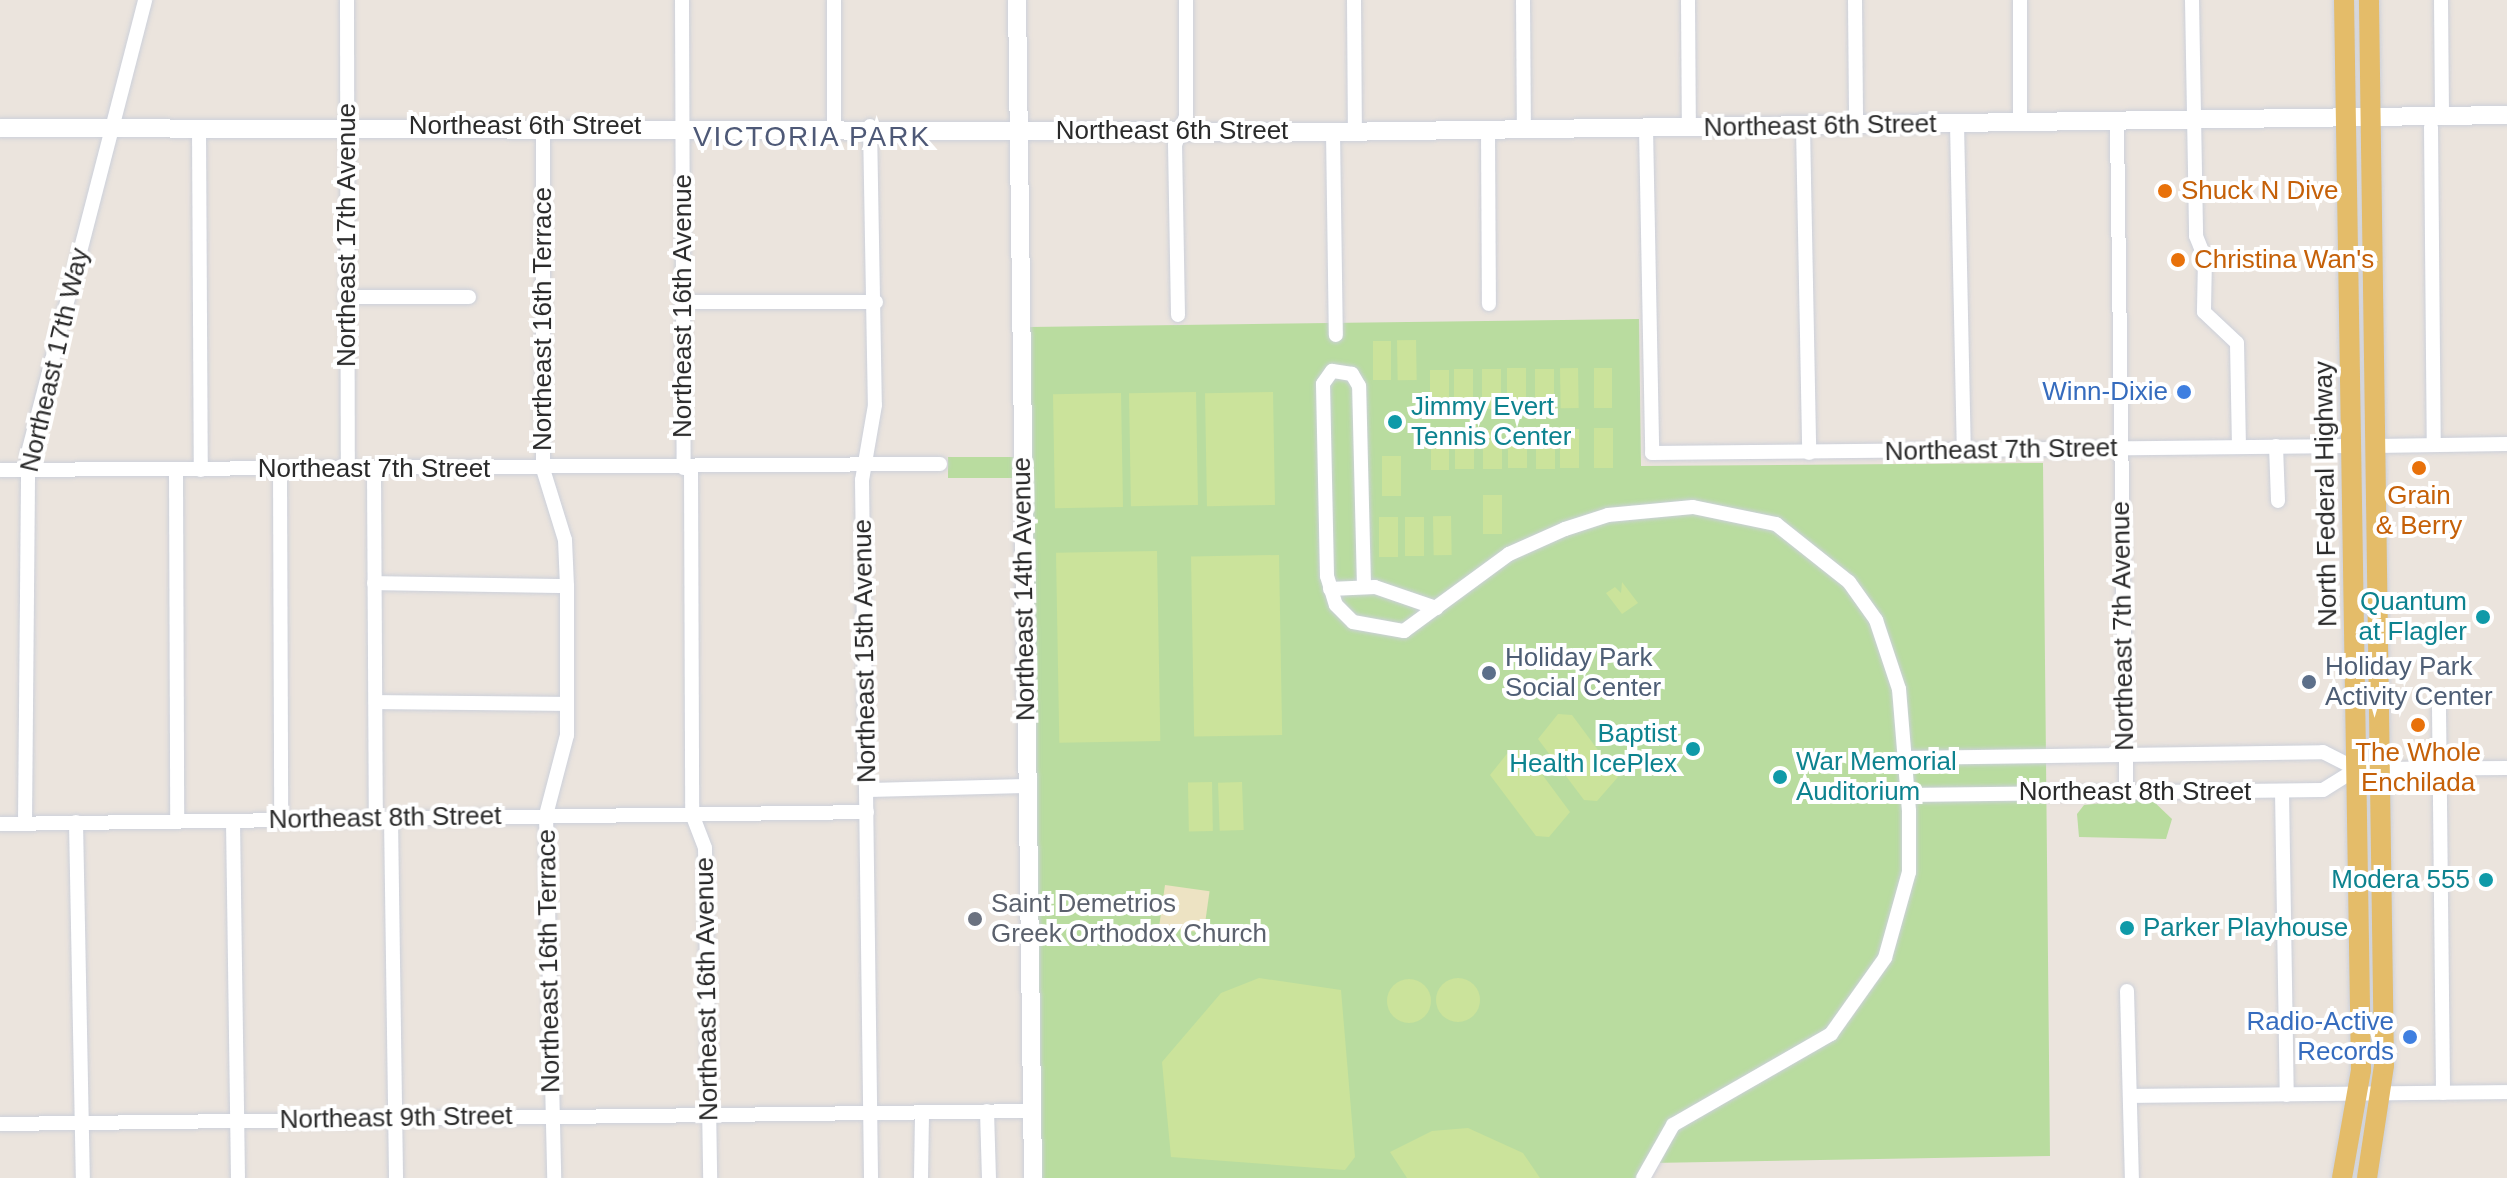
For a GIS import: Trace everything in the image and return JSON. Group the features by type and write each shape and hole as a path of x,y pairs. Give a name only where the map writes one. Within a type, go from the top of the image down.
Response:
{"main road":[{"name":"North Federal Highway","path":"2342,1178 2360,1094 2344,0"},
{"name":"North Federal Highway","path":"2367,1178 2383,1094 2369,0"},
{"path":"2350,414 2375,446"},
{"path":"2351,446 2376,488"}],"street":[{"name":"Northeast 17th Way","path":"25,823 25,470 145,0"},
{"name":"Northeast 17th Avenue","path":"347,0 348,470"},
{"name":"Northeast 16th Avenue","path":"682,0 682,302 688,468 692,814 705,848 710,1178"},
{"path":"834,0 834,125"},
{"name":"Northeast 14th Avenue","path":"1017,0 1033,1178"},
{"path":"1178,315 1175,145 1181,131 1186,0"},
{"path":"1354,0 1355,131"},
{"path":"1523,0 1524,130"},
{"path":"1688,0 1689,128"},
{"path":"1855,0 1856,126"},
{"path":"2020,0 2020,124"},
{"path":"2192,0 2194,124 2204,312 2237,343 2239,446"},
{"path":"2434,445 2436,121 2441,0"},
{"name":"Northeast 6th Street","path":"0,128 834,125 1019,130 1333,132 2370,122 2507,115"},
{"name":"Northeast 6th Street","path":"2436,121 2507,126"},
{"path":"1957,124 1964,452"},
{"name":"Northeast 16th Terrace","path":"543,125 543,469 565,540 567,586 567,735 546,815 554,1178"},
{"name":"Northeast 7th Avenue","path":"2117,125 2126,791"},
{"name":"Northeast 15th Avenue","path":"870,126 876,302 866,466 871,1178"},
{"path":"199,127 201,470"},
{"path":"1803,127 1809,453"},
{"name":"Northeast 7th Street","path":"1646,128 1652,453 2351,446"},
{"path":"1488,130 1489,304"},
{"path":"1333,132 1336,335"},
{"path":"346,297 469,297"},
{"path":"682,302 876,302"},
{"path":"1364,586 1359,386 1352,374 1332,371 1323,384 1330,589 1353,622 1410,628 1509,554 1608,515 1693,507 1776,524 1849,582 1876,620 1897,676 1907,795 1901,911 1866,992 1831,1034 1787,1065 1723,1091 1673,1125 1643,1178"},
{"path":"2375,446 2507,444"},
{"path":"2276,446 2278,501"},
{"name":"Northeast 7th Street","path":"0,470 543,469 940,464"},
{"path":"176,470 177,821"},
{"path":"280,470 281,821"},
{"path":"374,470 376,702 384,818 396,1178"},
{"path":"374,583 567,586"},
{"path":"1330,589 1364,586 1436,608"},
{"path":"1410,628 1412,599"},
{"path":"376,702 567,704"},
{"path":"2439,707 2443,1093"},
{"name":"Northeast 8th Street","path":"1903,758 2323,752 2356,769 2507,768"},
{"name":"Northeast 8th Street","path":"1907,795 2323,790 2356,769"},
{"path":"866,790 1028,786"},
{"path":"2282,791 2287,1095"},
{"name":"Northeast 8th Street","path":"0,824 867,812"},
{"path":"233,821 238,1178"},
{"path":"76,822 83,1178"},
{"path":"2127,991 2132,1178"},
{"path":"2131,1096 2507,1092"},
{"path":"987,1111 989,1178"},
{"name":"Northeast 9th Street","path":"0,1124 1032,1111"},
{"path":"921,1178 922,1113"}],"green space":[{"path":"1639,319 1641,466 2043,463 2050,1156 1651,1163 1651,1178 1040,1178 1030,327"},
{"path":"1397,340 1416,340 1417,380 1398,380"},
{"path":"1373,341 1391,341 1391,380 1373,380"},
{"path":"1507,368 1526,368 1526,408 1507,408"},
{"path":"1560,368 1578,368 1579,408 1561,408"},
{"path":"1594,368 1612,368 1612,408 1594,408"},
{"path":"1454,369 1473,369 1473,409 1454,409"},
{"path":"1482,369 1501,369 1501,409 1482,409"},
{"path":"1535,369 1554,369 1554,408 1535,408"},
{"path":"1430,370 1449,370 1449,409 1430,409"},
{"path":"1196,392 1198,505 1131,506 1129,393"},
{"path":"1273,392 1275,505 1207,506 1205,393"},
{"path":"1121,393 1123,507 1055,508 1053,394"},
{"path":"1594,428 1613,428 1613,468 1594,468"},
{"path":"1508,429 1527,429 1527,468 1508,468"},
{"path":"1536,429 1555,429 1555,469 1536,469"},
{"path":"1560,429 1579,429 1579,468 1560,468"},
{"path":"1431,430 1449,430 1449,470 1431,470"},
{"path":"1455,430 1474,430 1474,469 1455,469"},
{"path":"1483,430 1502,430 1502,469 1483,469"},
{"path":"1382,456 1401,456 1401,496 1382,496"},
{"path":"948,457 1017,457 1017,478 948,478"},
{"path":"1483,495 1502,495 1502,534 1483,534"},
{"path":"1433,516 1451,516 1452,555 1434,555"},
{"path":"1379,517 1398,517 1398,557 1379,557"},
{"path":"1405,517 1424,517 1424,556 1405,556"},
{"path":"1157,551 1160,741 1059,743 1056,553"},
{"path":"1279,555 1282,735 1194,737 1191,557"},
{"path":"1622,582 1638,603 1622,614 1606,593 1615,587 1621,593"},
{"path":"1558,714 1572,715 1618,777 1597,801 1584,800 1538,739"},
{"path":"1510,750 1524,750 1570,812 1549,837 1536,836 1490,775"},
{"path":"1188,782 1212,782 1213,831 1189,831"},
{"path":"1242,782 1244,830 1220,831 1218,783"},
{"path":"2150,798 2172,819 2166,839 2079,837 2077,814 2084,805"},
{"path":"1259,978 1341,990 1355,1157 1345,1170 1171,1157 1162,1062 1221,993"},
{"path":"1458,978 1474,984 1480,1000 1474,1016 1458,1022 1442,1016 1436,1000 1442,984"},
{"path":"1409,979 1424,986 1431,1001 1424,1016 1409,1023 1394,1016 1387,1001 1394,986"},
{"path":"1468,1128 1523,1153 1540,1178 1407,1178 1390,1152 1432,1131"}],"sand":[{"path":"1165,885 1210,891 1204,933 1159,927"}],"place":[{"name":"Shuck N Dive","path":"2165,191"},
{"name":"Christina Wan's","path":"2178,260"},
{"name":"Winn-Dixie","path":"2184,392"},
{"name":"Jimmy Evert Tennis Center","path":"1395,422"},
{"name":"Grain & Berry","path":"2419,468"},
{"name":"Quantum at Flagler","path":"2483,617"},
{"name":"Holiday Park Social Center","path":"1489,673"},
{"name":"Holiday Park Activity Center","path":"2309,682"},
{"name":"The Whole Enchilada","path":"2418,725"},
{"name":"Baptist Health IcePlex","path":"1693,749"},
{"name":"War Memorial Auditorium","path":"1780,777"},
{"name":"Modera 555","path":"2486,880"},
{"name":"Saint Demetrios Greek Orthodox Church","path":"975,919"},
{"name":"Parker Playhouse","path":"2127,928"},
{"name":"Radio-Active Records","path":"2410,1037"}],"district":[{"name":"VICTORIA PARK","path":"812,137"}]}
